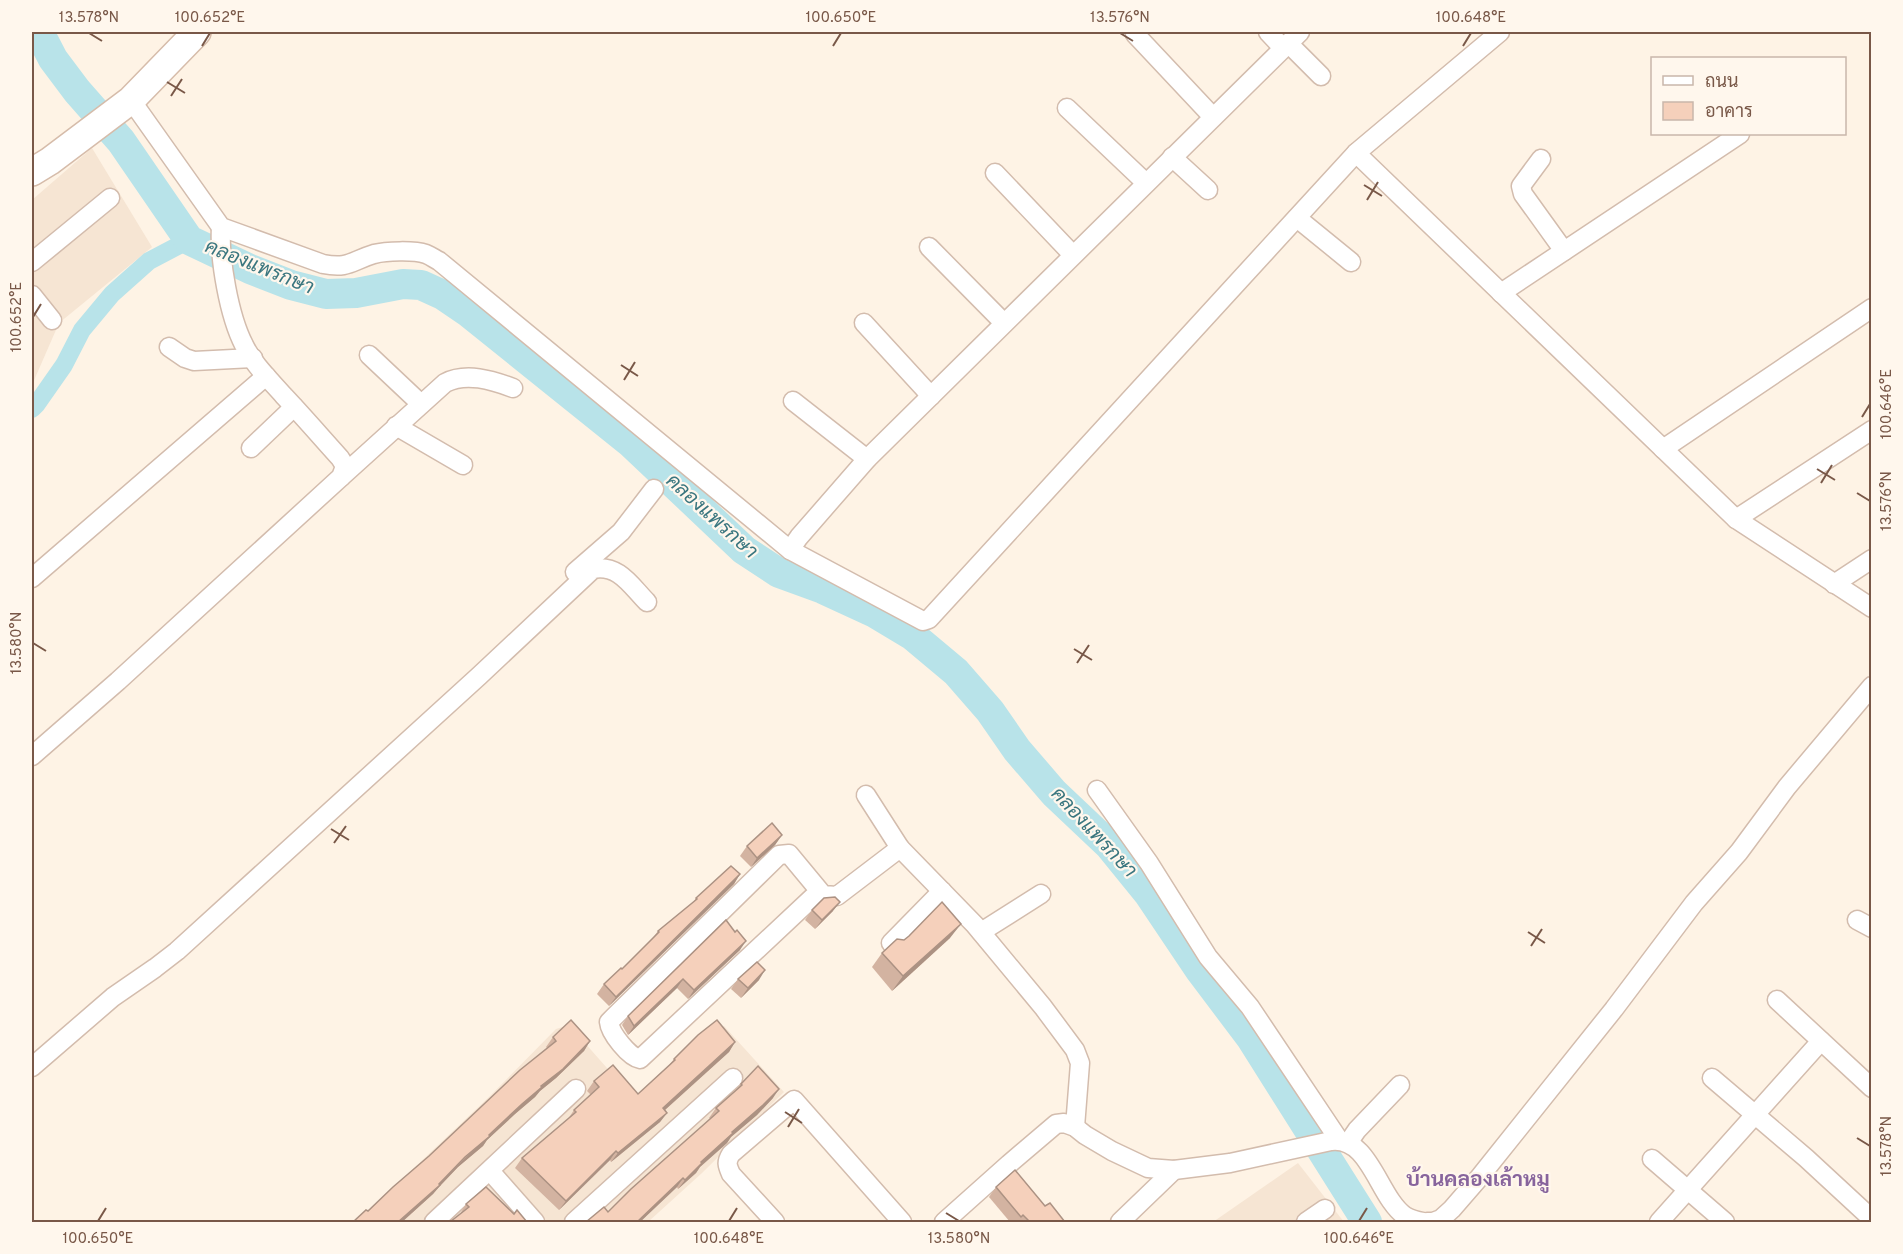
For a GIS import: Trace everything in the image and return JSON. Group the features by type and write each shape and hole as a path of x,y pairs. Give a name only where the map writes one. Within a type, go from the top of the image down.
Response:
{"street":[{"path":"32,172 124,105 197,32"},
{"path":"1268,32 1290,41 1321,76"},
{"path":"221,235 338,267 375,254 411,251 426,254 439,261 790,550 923,621 928,619 1356,153 1500,32"},
{"path":"1135,34 1213,117"},
{"path":"790,550 867,459 1290,41"},
{"path":"124,105 221,235 227,286 238,332 244,346 266,376 340,458 345,466 341,477"},
{"path":"1067,108 1146,183"},
{"path":"1501,293 1738,135"},
{"path":"1356,153 1736,519 1872,608"},
{"path":"1172,157 1208,190"},
{"path":"1541,159 1525,178 1521,186 1523,194 1564,251"},
{"path":"995,173 1073,255"},
{"path":"32,262 110,198"},
{"path":"1297,218 1351,262"},
{"path":"929,247 1004,323"},
{"path":"32,296 52,320"},
{"path":"1663,448 1872,308"},
{"path":"864,323 931,396"},
{"path":"169,347 194,361 253,358"},
{"path":"369,355 421,404"},
{"path":"32,578 266,376"},
{"path":"32,756 118,681 444,382 453,379 478,378 513,388"},
{"path":"793,401 867,459"},
{"path":"251,448 294,407"},
{"path":"396,426 463,465"},
{"path":"1736,519 1872,430"},
{"path":"557,602 564,582 621,532 654,489"},
{"path":"1834,584 1872,559"},
{"path":"32,1067 112,997 177,951 593,569 601,567 617,572 647,602"},
{"path":"1097,790 1149,863 1208,957 1250,1007 1339,1142 1364,1157 1398,1209 1406,1216 1434,1222 1452,1209 1478,1179 1614,1009 1694,903 1872,686"},
{"path":"866,795 900,848 981,932 1075,1050 1080,1064 1076,1127"},
{"path":"822,895 789,854 779,855 609,1022 609,1029 633,1057 640,1059 802,907 817,895 837,896 900,848"},
{"path":"891,943 942,891"},
{"path":"981,932 1041,894"},
{"path":"1777,1000 1870,1083"},
{"path":"1659,1222 1821,1041"},
{"path":"574,1222 733,1078"},
{"path":"1712,1078 1806,1158 1872,1219"},
{"path":"954,1220 1010,1164 1056,1124 1064,1123 1076,1127 1085,1135 1148,1168 1174,1170 1230,1163 1307,1146 1339,1142 1357,1130 1400,1084"},
{"path":"434,1222 576,1089"},
{"path":"775,1222 731,1174 727,1160 731,1154 794,1100 902,1222"},
{"path":"1652,1158 1725,1222"},
{"path":"1120,1222 1174,1170"},
{"path":"490,1171 536,1222"},
{"path":"1306,1222 1325,1209"}],"shaded area":[{"path":"92,148 152,247 59,323 32,385 32,200"},
{"path":"569,1025 637,1102 715,1031 724,1026 784,1092 702,1173 648,1222 357,1222 490,1096 556,1029"},
{"path":"1298,1163 1344,1222 1213,1222"}],"building":[{"path":"772,823 782,835 757,858 747,846"},
{"path":"731,866 740,874 616,997 604,984 622,969 658,931 697,899"},
{"path":"835,897 840,902 822,920 812,910 824,898"},
{"path":"942,902 961,924 903,976 882,953 897,939 904,940 909,936"},
{"path":"726,920 746,941 694,990 683,979 634,1026 628,1016"},
{"path":"757,962 765,970 748,988 738,979"},
{"path":"571,1020 590,1041 563,1069 541,1086 465,1157 440,1185 398,1222 353,1222 429,1156 520,1070 556,1041 553,1037"},
{"path":"717,1020 735,1042 663,1108 667,1113 618,1153 616,1151 566,1201 522,1158 576,1112 574,1110 599,1087 594,1081 613,1065 638,1094 698,1035"},
{"path":"758,1066 779,1089 701,1162 685,1180 683,1178 637,1222 586,1222 604,1207 608,1212 719,1111 716,1108 742,1085"},
{"path":"1015,1170 1045,1206 1050,1203 1065,1222 1030,1222 1023,1215 1021,1217 996,1187"},
{"path":"486,1187 514,1214 517,1210 527,1222 450,1222 469,1207 466,1204"}],"waterway":[{"name":"คลองแพรกษา","path":"39,32 53,59 77,91 121,141 189,240 250,269 291,285 326,294 356,293 403,284 421,285 443,295 468,312 631,443 744,550 779,573 823,589 873,612 913,636 956,672 990,711 1017,750 1054,793 1109,845 1148,893 1199,969 1251,1038 1367,1222"},
{"path":"32,409 64,365 82,330 112,294 149,261 189,240"}],"district":[{"name":"บ้านคลองเล้าหมู","path":"1478,1180"}]}
